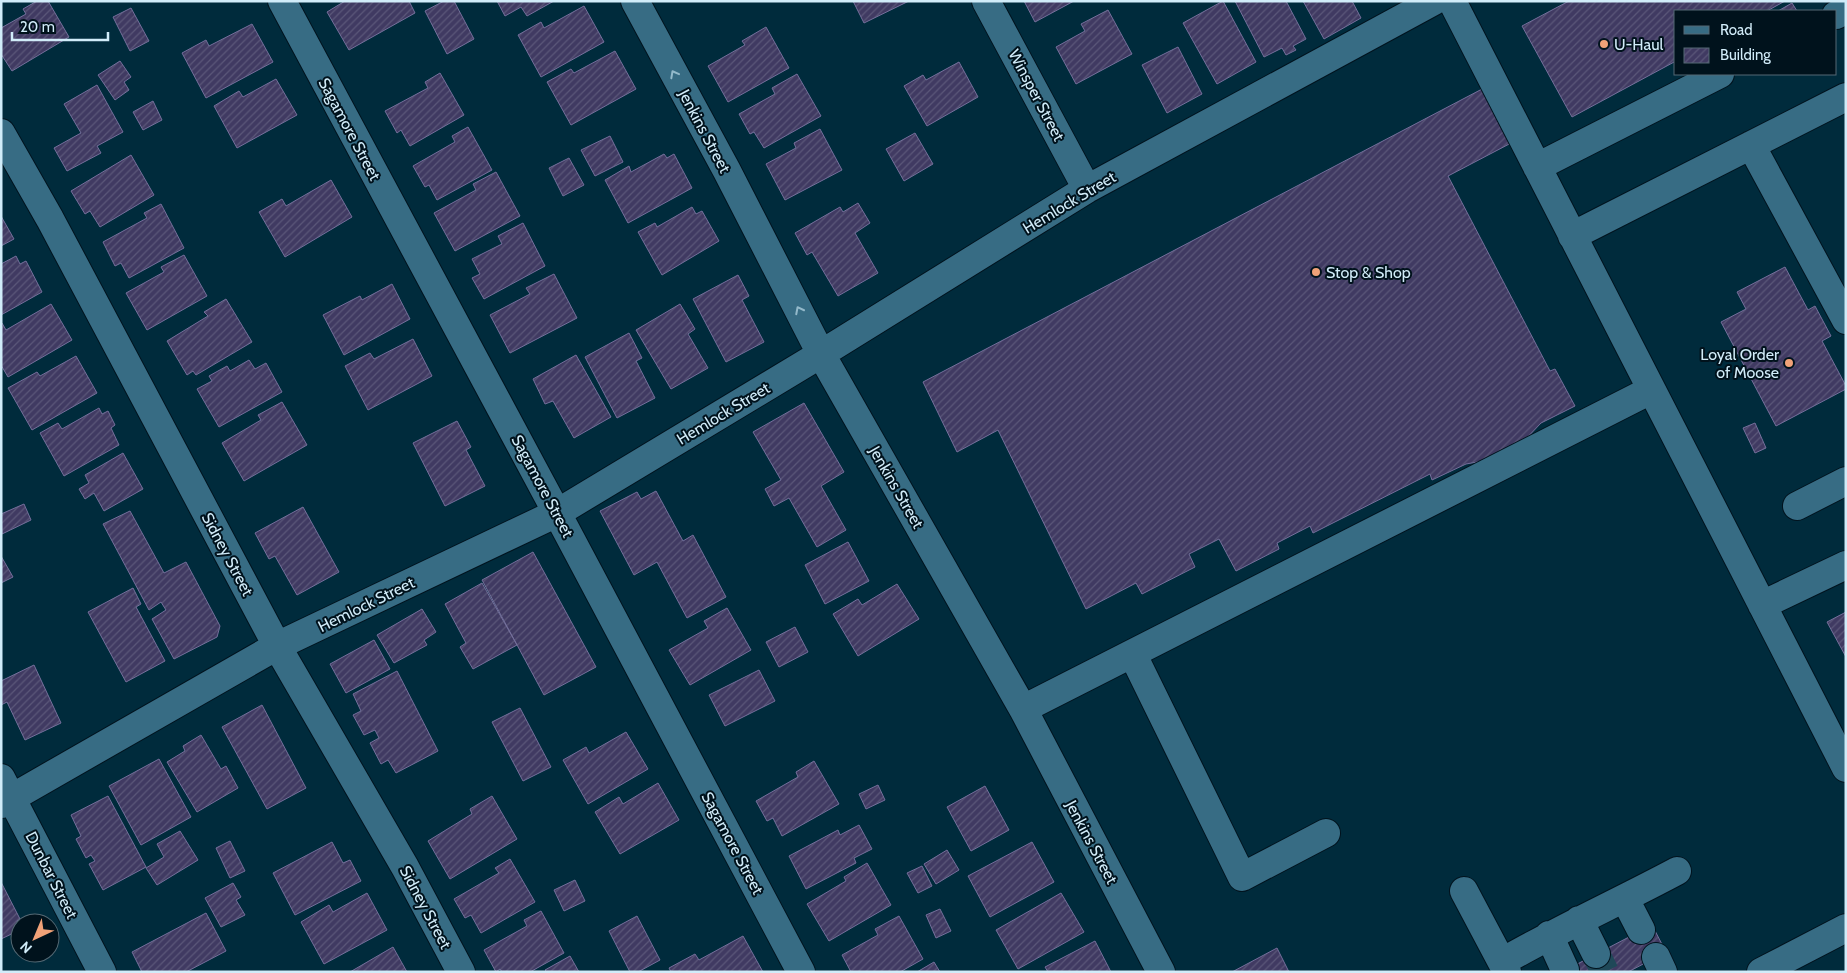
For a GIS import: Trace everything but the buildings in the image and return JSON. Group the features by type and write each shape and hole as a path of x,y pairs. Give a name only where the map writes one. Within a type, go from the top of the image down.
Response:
{"street":[{"name":"Sagamore Street","path":"282,1 558,513 801,972"},
{"name":"Jenkins Street","path":"635,1 727,171 821,354 1023,709 1161,972"},
{"name":"Winsper Street","path":"986,1 1088,189"},
{"name":"Hemlock Street","path":"5,793 277,646 558,513 821,354 1088,189 1434,1"},
{"path":"1452,1 1846,768"},
{"path":"1537,167 1718,75"},
{"path":"1572,236 1846,97"},
{"name":"Sidney Street","path":"1,133 50,219 277,646 405,867 460,972"},
{"path":"1751,145 1846,320"},
{"path":"1023,709 1651,390"},
{"path":"1797,506 1846,481"},
{"path":"1762,605 1846,565"},
{"path":"1133,654 1242,877 1326,833"},
{"name":"Dunbar Street","path":"5,793 102,972"},
{"path":"1464,892 1504,967 1549,935 1625,899 1677,871"},
{"path":"1625,899 1641,930"},
{"path":"1579,920 1596,954"},
{"path":"1761,972 1846,928"},
{"path":"1549,935 1565,970"}],"tunnel":[{"path":"1596,954 1605,972"}],"place":[{"name":"U-Haul","path":"1604,44"},
{"name":"Stop & Shop","path":"1316,272"},
{"name":"Loyal Order of Moose","path":"1789,363"}]}
